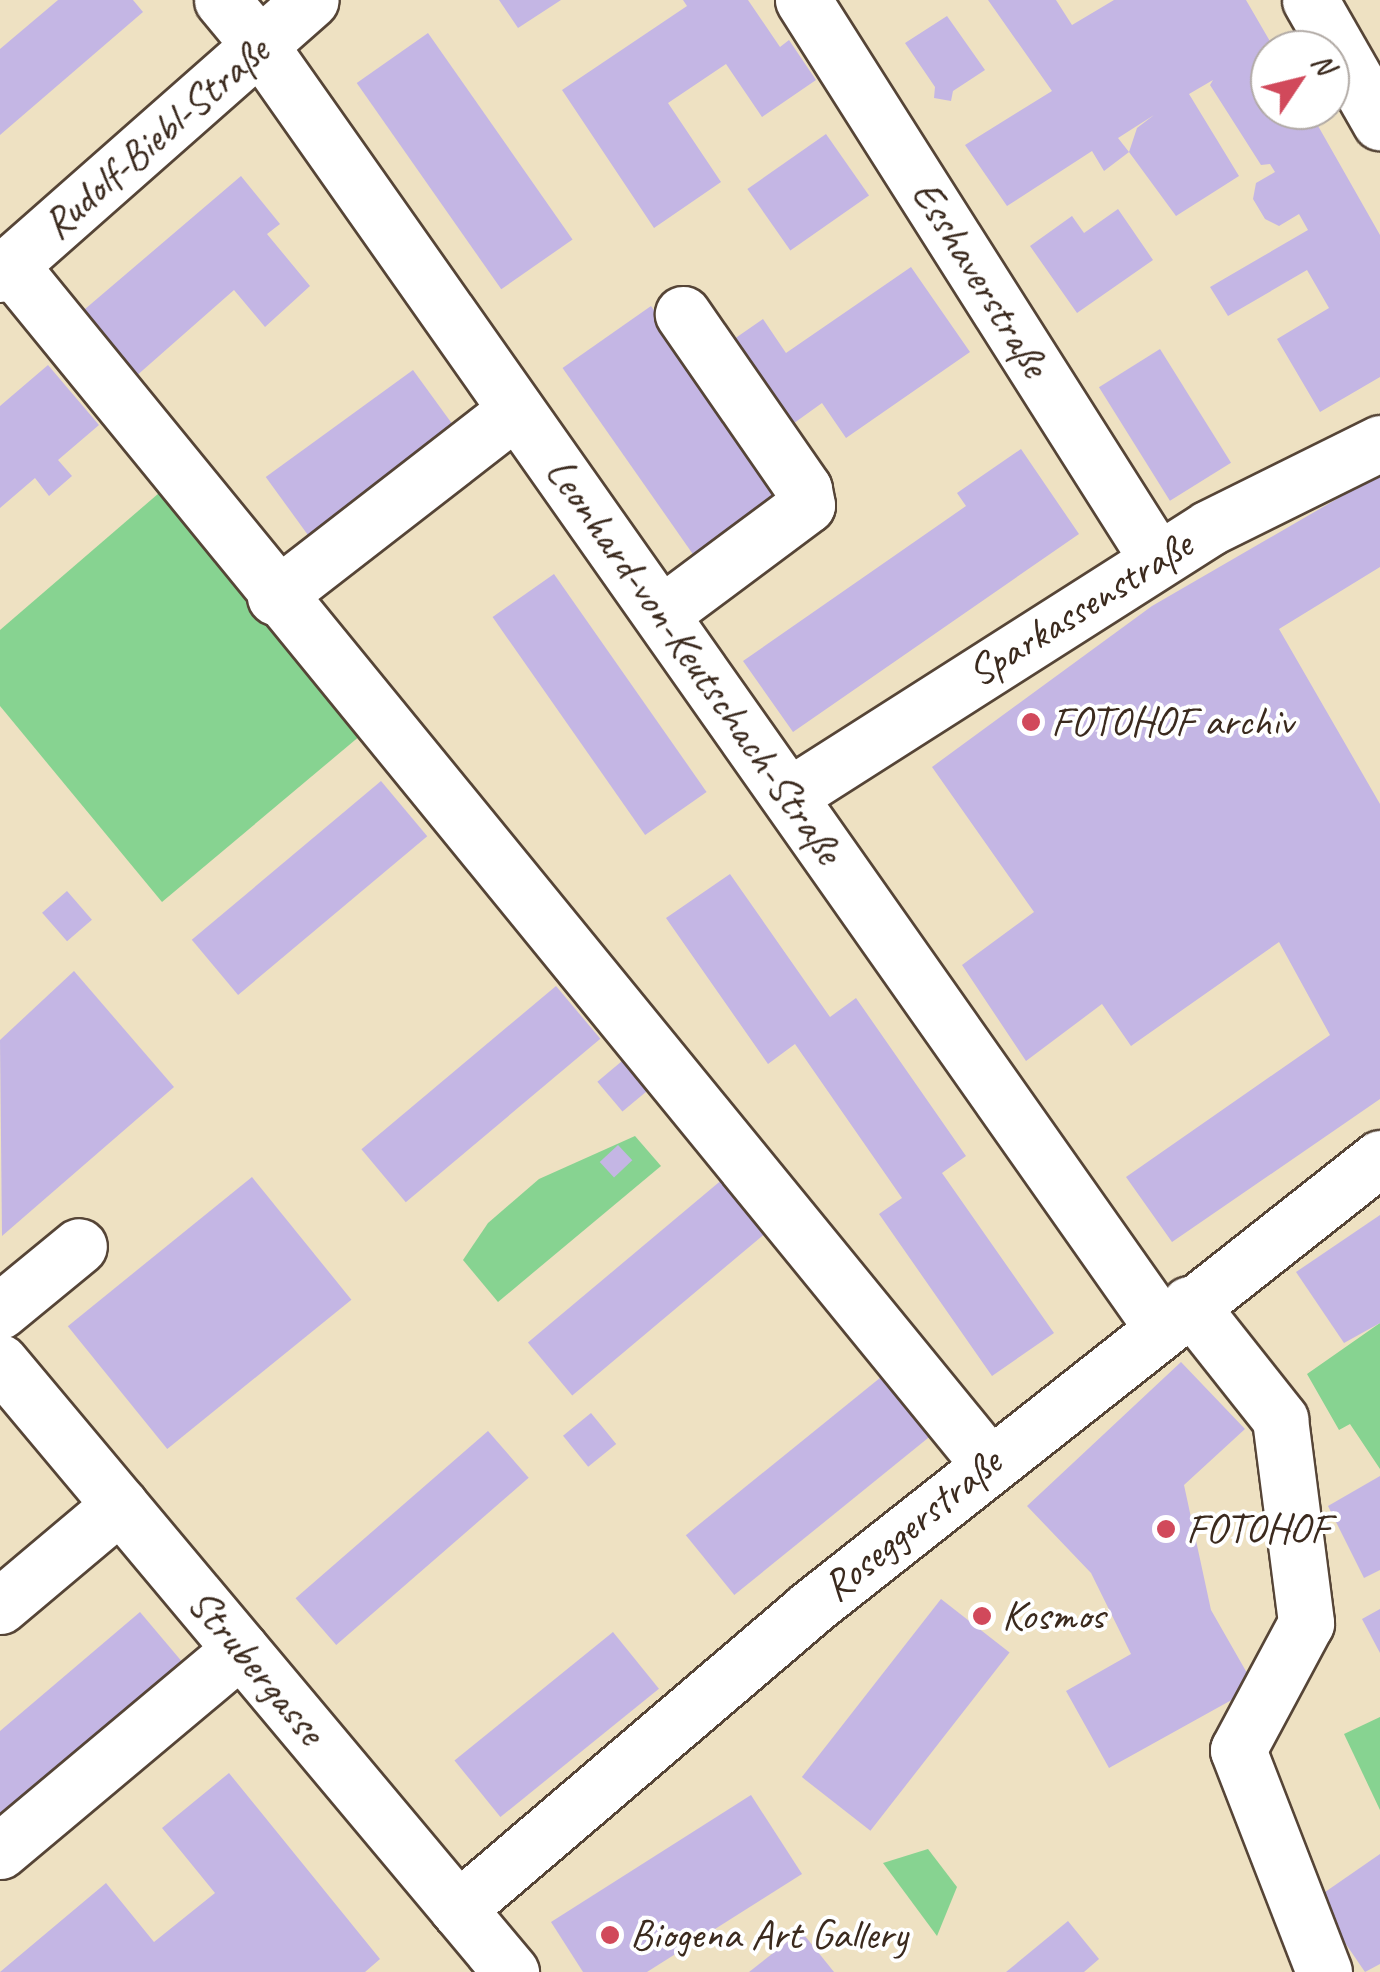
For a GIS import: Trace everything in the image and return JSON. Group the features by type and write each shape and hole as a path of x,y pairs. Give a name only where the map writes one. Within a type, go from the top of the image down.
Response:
{"street":[{"name":"Leonhard-von-Keutschach-Straße","path":"222,0 261,46 790,795 1175,1315 1280,1419 1306,1623 1238,1750 1324,1972"},
{"name":"Rudolf-Biebl-Straße","path":"5,270 311,0"},
{"name":"Esshaverstraße","path":"803,0 1158,558"},
{"path":"1310,0 1380,122"},
{"path":"5,270 989,1464"},
{"path":"661,614 807,506 804,489 684,314"},
{"path":"275,597 516,410"},
{"name":"Sparkassenstraße","path":"790,795 1158,558 1380,443"},
{"name":"Roseggerstraße","path":"458,1909 989,1464 1380,1158"},
{"path":"0,1311 79,1246"},
{"name":"Strubergasse","path":"0,1362 511,1972"},
{"path":"0,1606 120,1505"},
{"path":"0,1850 241,1649"}],"green space":[{"path":"166,487 367,730 162,902 0,706 0,630"},
{"path":"635,1136 661,1166 498,1302 463,1260 488,1223 539,1179"},
{"path":"1380,1323 1380,1469 1350,1424 1339,1430 1307,1374"},
{"path":"1380,1717 1380,1810 1344,1734"},
{"path":"928,1849 957,1887 937,1936 883,1863"}],"building":[{"path":"58,0 133,0 143,12 0,135 0,49"},
{"path":"499,0 561,0 518,28"},
{"path":"683,0 748,0 780,47 789,40 816,80 762,117 726,64 668,103 721,182 654,228 562,90 687,6"},
{"path":"988,0 1056,0 1072,25 1114,0 1246,0 1263,30 1250,30 1250,130 1320,130 1380,235 1380,377 1320,412 1277,339 1329,308 1307,270 1228,316 1210,287 1308,230 1299,214 1279,226 1265,219 1253,199 1256,183 1275,172 1270,164 1261,165 1210,85 1213,80 1189,94 1239,176 1176,216 1129,152 1104,171 1092,151 1007,206 965,145 1052,91","holes":["1154,115 1137,128 1129,152 1118,138"]},
{"path":"947,16 985,70 953,91 951,101 934,98 935,87 905,43"},
{"path":"428,33 573,239 501,289 357,83"},
{"path":"826,134 869,195 790,250 747,189"},
{"path":"241,176 280,224 267,234 310,286 265,327 234,290 126,385 71,321"},
{"path":"1118,209 1153,260 1077,313 1030,246 1072,216 1084,233"},
{"path":"911,267 970,352 846,438 822,403 783,431 724,346 763,319 786,353"},
{"path":"651,306 783,495 695,557 563,368"},
{"path":"1160,349 1231,463 1170,501 1099,387"},
{"path":"48,365 99,425 58,460 72,476 49,496 35,478 0,508 0,406"},
{"path":"413,370 458,432 311,539 266,477"},
{"path":"1021,449 1079,534 793,732 743,661 966,506 957,493"},
{"path":"1380,474 1380,567 1279,629 1380,804 1380,1099 1172,1242 1126,1177 1330,1035 1279,942 1131,1046 1102,1004 1026,1061 962,965 1034,912 932,767 1152,606"},
{"path":"554,574 707,792 645,835 493,617"},
{"path":"381,781 427,836 238,995 192,940"},
{"path":"730,874 830,1017 856,998 966,1156 942,1173 1054,1333 992,1376 879,1214 902,1198 795,1044 768,1064 666,918"},
{"path":"67,891 92,920 67,941 42,913"},
{"path":"74,971 174,1087 2,1236 0,1040"},
{"path":"556,986 600,1039 406,1202 361,1149"},
{"path":"628,1056 653,1086 622,1112 597,1082"},
{"path":"618,1145 632,1160 614,1177 600,1162"},
{"path":"252,1177 351,1300 167,1449 68,1326"},
{"path":"724,1178 768,1231 572,1395 528,1343"},
{"path":"1380,1215 1380,1323 1344,1343 1296,1272"},
{"path":"1181,1362 1245,1429 1184,1485 1211,1610 1255,1687 1109,1768 1066,1691 1131,1654 1091,1573 1027,1506"},
{"path":"891,1369 939,1429 734,1595 686,1535"},
{"path":"591,1413 616,1444 588,1467 563,1436"},
{"path":"488,1431 529,1478 336,1645 296,1598"},
{"path":"1380,1476 1380,1570 1364,1578 1328,1506"},
{"path":"941,1599 1010,1653 870,1831 802,1777"},
{"path":"1380,1609 1380,1653 1362,1619"},
{"path":"140,1612 189,1670 0,1830 0,1731"},
{"path":"613,1632 659,1689 500,1817 454,1760"},
{"path":"229,1773 380,1959 365,1972 0,1972 106,1883 154,1942 215,1893 162,1828"},
{"path":"751,1795 802,1874 647,1972 583,1972 551,1922"},
{"path":"1380,1854 1380,1964 1365,1972 1315,1899"},
{"path":"1068,1921 1099,1959 1084,1972 1006,1972"},
{"path":"801,1931 834,1972 749,1972"}],"place":[{"name":"FOTOHOF archiv","path":"1031,722"},
{"name":"FOTOHOF","path":"1166,1529"},
{"name":"Kosmos","path":"982,1616"},
{"name":"Biogena Art Gallery","path":"610,1935"}]}
